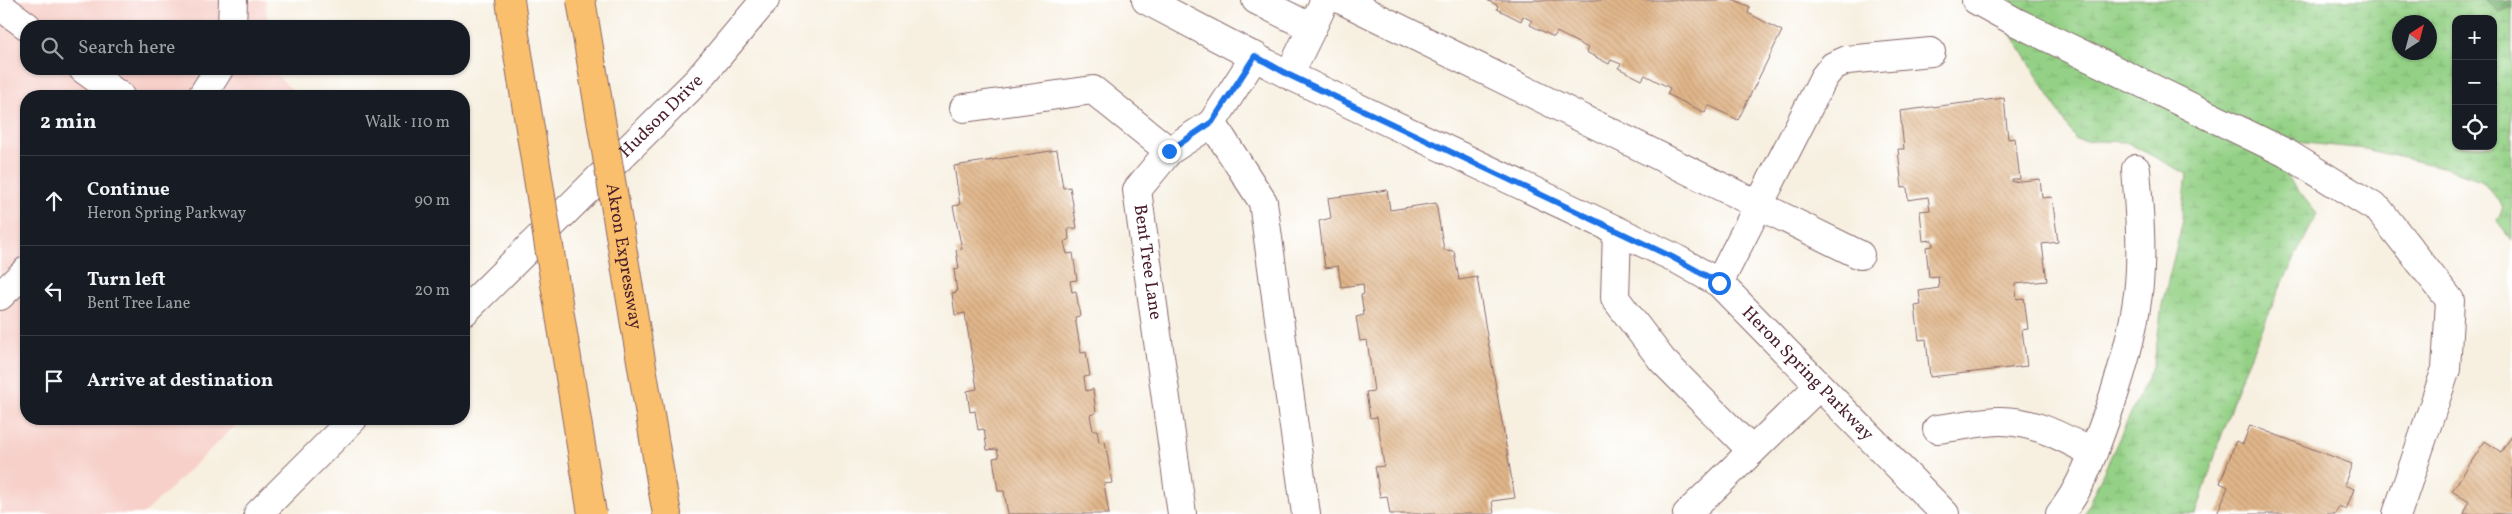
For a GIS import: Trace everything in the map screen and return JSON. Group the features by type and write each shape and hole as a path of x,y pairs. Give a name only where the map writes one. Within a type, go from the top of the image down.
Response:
{"highway":[{"path":"510,0 592,514"},
{"name":"Akron Expressway","path":"581,0 667,514"}],"street":[{"path":"232,20 233,0"},
{"name":"Hudson Drive","path":"470,306 698,80 765,0"},
{"name":"Heron Spring Parkway","path":"1146,0 1289,75 1617,231 1719,283 1945,514"},
{"path":"1256,0 1312,28"},
{"path":"1289,75 1325,0"},
{"path":"1342,0 1860,255"},
{"path":"1976,0 2016,22 2286,153 2379,210 2450,300 2446,369 2397,514"},
{"path":"0,6 20,21"},
{"path":"1719,283 1824,78 1833,66 1847,60 1931,52"},
{"name":"Bent Tree Lane","path":"1182,514 1137,190 1169,151 1212,122 1255,56"},
{"path":"92,75 112,90"},
{"path":"206,90 215,75"},
{"path":"964,108 1093,90 1169,151"},
{"path":"1212,122 1264,202 1306,514"},
{"path":"2060,514 2077,490 2093,453 2120,379 2138,294 2141,241 2136,169"},
{"path":"1617,231 1615,298 1662,360 1752,451"},
{"path":"0,296 20,277"},
{"path":"1686,514 1819,386"},
{"path":"1937,429 1999,421 2026,425 2052,432 2093,453"},
{"path":"258,514 347,425"}],"shaded area":[{"path":"0,0 265,0 268,20 20,20 20,75 277,75 292,90 20,90 20,425 236,425 144,514 0,514"}],"green space":[{"path":"1991,0 2483,0 2500,11 2512,6 2512,240 2497,221 2503,207 2481,180 2446,168 2365,149 2256,138 2317,214 2280,288 2238,385 2196,514 2084,514 2154,364 2162,305 2180,233 2187,174 2126,142 2076,140"},
{"path":"2483,0 2512,0 2512,6 2500,11"}],"building":[{"path":"1487,0 1735,0 1750,7 1748,13 1782,31 1738,120 1708,105 1705,113 1667,94 1670,88 1645,75 1642,80 1618,68 1621,64 1611,60 1609,64 1586,52 1588,48 1557,32 1554,37 1530,25 1532,21 1523,16 1521,21 1497,9 1498,6"},
{"path":"2004,98 2008,139 2015,138 2020,179 2012,179 2012,182 2040,179 2042,198 2052,197 2058,242 2042,244 2047,281 2015,284 2017,299 2024,298 2028,329 2022,330 2027,366 1930,377 1926,339 1919,340 1915,306 1921,305 1919,291 1939,288 1938,276 1929,277 1926,247 1933,246 1932,240 1923,241 1920,211 1930,210 1928,197 1908,200 1907,187 1902,188 1898,149 1904,149 1900,111"},
{"path":"1057,150 1063,188 1070,187 1077,228 1068,229 1069,239 1064,242 1067,254 1073,253 1077,280 1070,281 1072,292 1076,291 1080,316 1075,317 1081,353 1086,352 1090,376 1084,377 1086,391 1093,389 1096,413 1090,415 1093,431 1097,430 1099,442 1105,441 1112,483 1104,484 1109,514 1008,514 1004,491 998,491 993,458 999,457 997,449 987,450 984,429 978,430 975,411 970,412 967,391 977,389 965,313 955,315 952,293 957,292 954,270 959,269 956,250 962,249 953,206 960,205 954,166"},
{"path":"1387,190 1390,210 1436,203 1444,250 1454,251 1459,280 1477,277 1515,498 1492,501 1494,514 1390,514 1387,496 1380,497 1375,467 1384,466 1377,417 1370,418 1366,392 1374,391 1367,340 1360,341 1356,317 1364,315 1361,295 1364,294 1363,284 1341,287 1338,266 1325,268 1319,221 1331,218 1328,198"},
{"path":"2250,425 2352,464 2344,485 2354,489 2346,510 2339,506 2335,514 2217,514 2228,487 2220,483 2236,441 2243,444"},
{"path":"2512,436 2512,514 2464,514 2469,502 2452,491 2485,441 2501,452"}],"route":[{"path":"1169,151 1212,122 1255,56 1289,75 1672,257 1719,283"}]}
